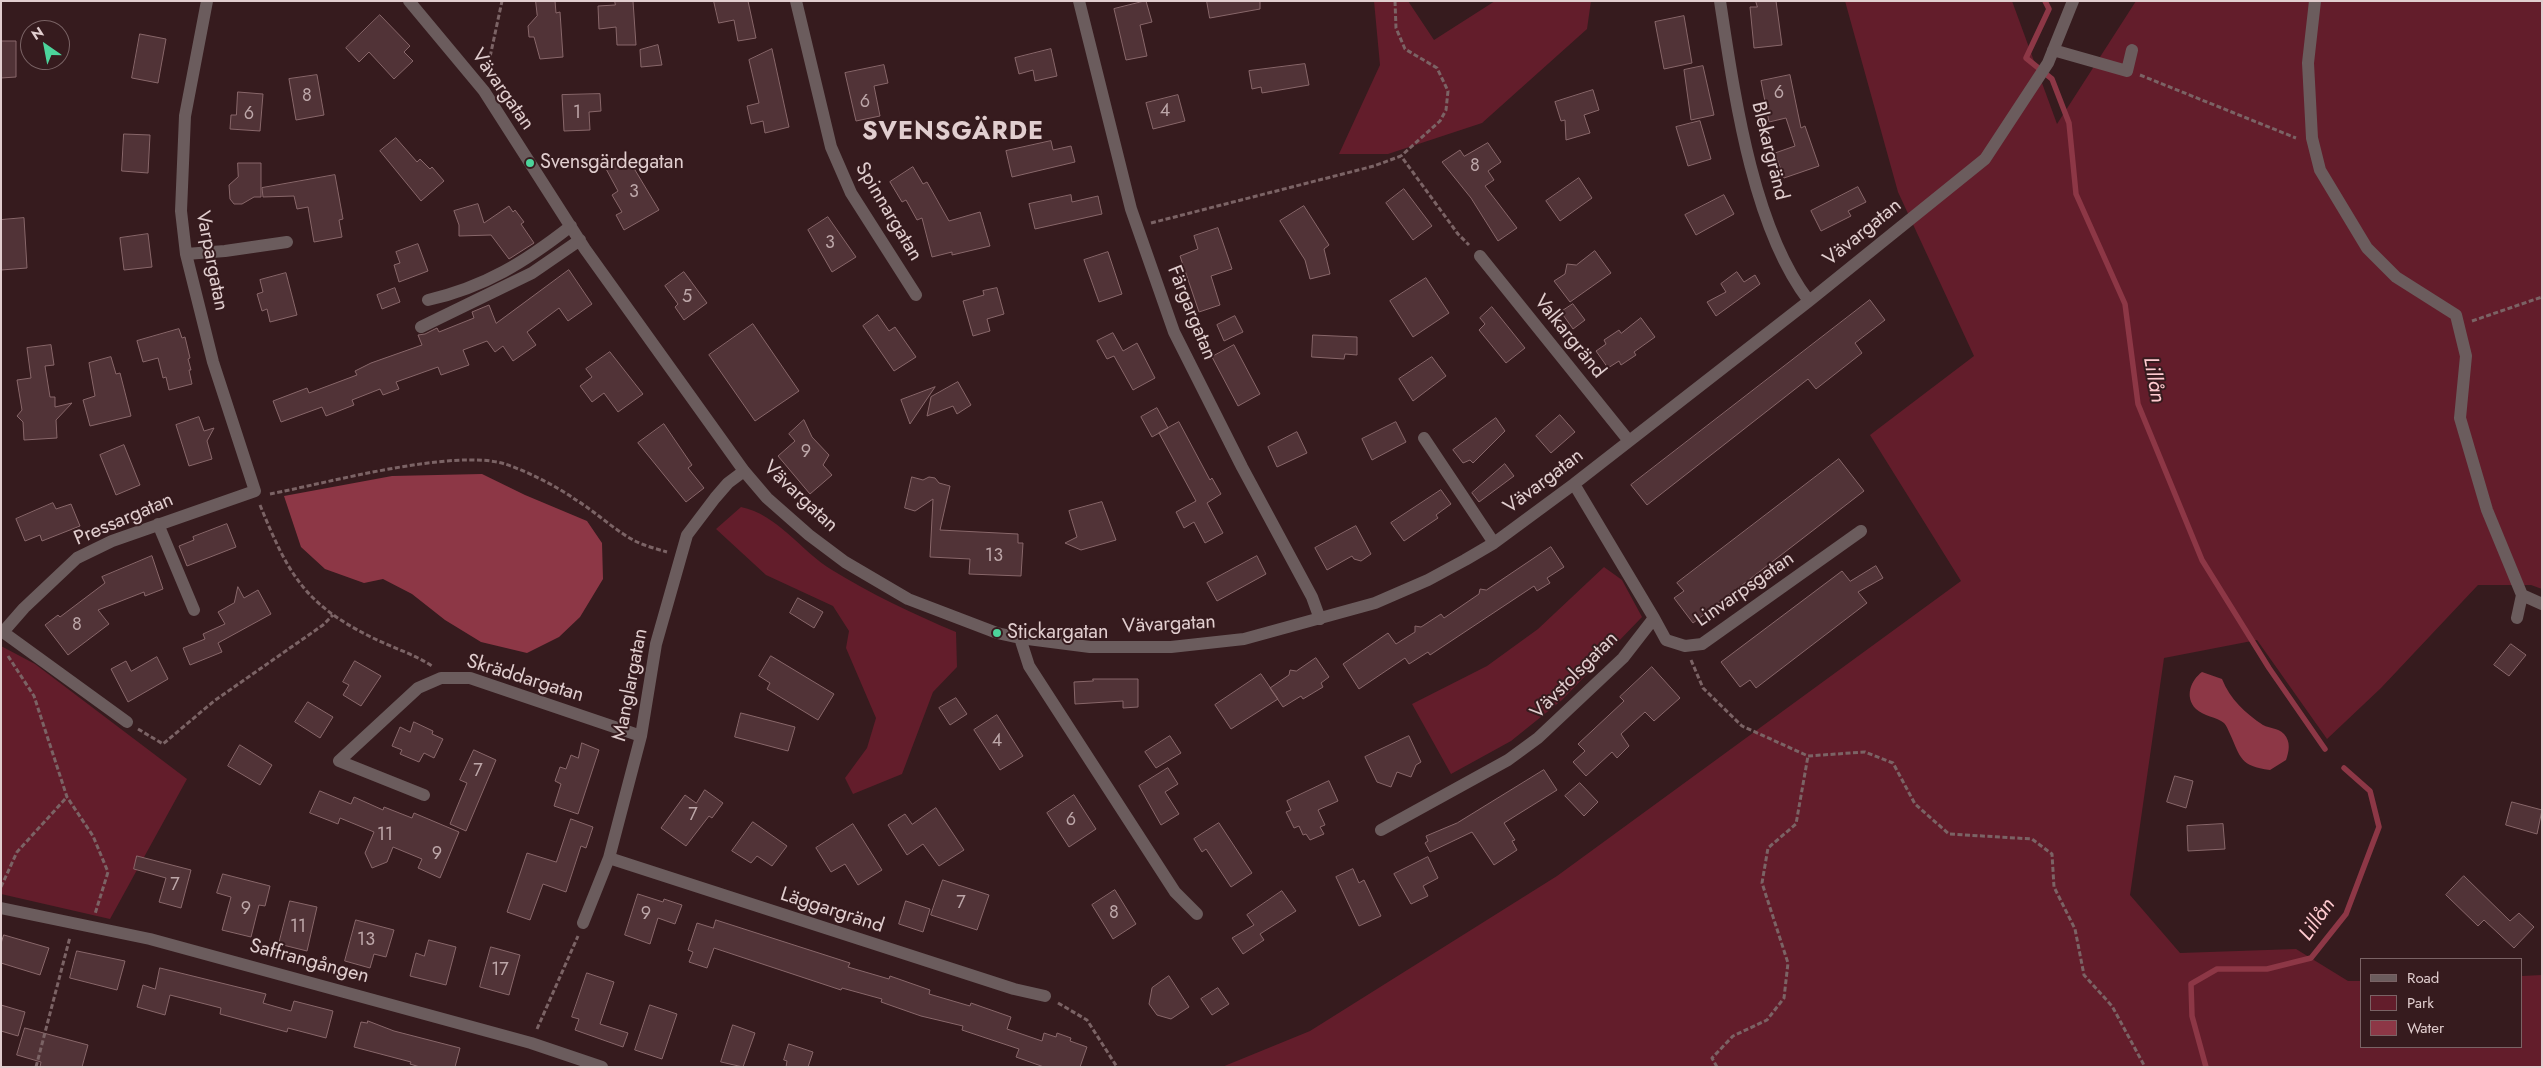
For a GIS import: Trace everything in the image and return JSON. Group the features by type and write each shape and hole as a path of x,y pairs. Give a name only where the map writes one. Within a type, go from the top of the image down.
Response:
{"street":[{"name":"Varpargatan","path":"207,1 186,116 181,211 186,254 213,362 255,492"},
{"name":"Vävargatan","path":"409,1 478,83 580,240 672,373 744,471 774,504 810,536 845,562 908,599 997,633 1020,638 1090,647 1171,647 1244,639 1375,602 1428,580 1494,543 1574,484 1809,300 1984,159 2048,63 2073,1"},
{"name":"Spinnargatan","path":"796,1 830,147 851,193 916,295"},
{"name":"Färgargatan","path":"1079,1 1138,227 1174,332 1242,467 1312,597 1320,619"},
{"name":"Blekargränd","path":"1720,1 1748,156 1773,236 1798,287 1809,300"},
{"path":"2315,1 2308,63 2312,138 2320,170 2367,248 2396,277 2456,315 2466,356 2460,418 2487,510 2522,595 2517,618"},
{"path":"2053,50 2128,71 2132,50"},
{"path":"428,300 460,292 502,274 533,255 571,226"},
{"path":"421,327 532,273 580,240"},
{"path":"186,254 225,251 287,242"},
{"name":"Valkargränd","path":"1480,256 1629,441"},
{"path":"1424,438 1494,543"},
{"name":"Manglargatan","path":"583,923 609,858 641,736 656,644 687,535 728,483 744,471"},
{"path":"1574,484 1654,618"},
{"name":"Pressargatan","path":"127,722 2,631 77,558 112,541 255,492"},
{"path":"158,524 194,610"},
{"name":"Linvarpsgatan","path":"1654,618 1666,640 1685,646 1702,644 1861,531"},
{"path":"2522,595 2542,604"},
{"name":"Vävstolsgatan","path":"1381,830 1508,760 1538,738 1623,658 1654,618"},
{"path":"1020,638 1030,666 1056,710 1175,892 1197,914"},
{"name":"Skräddargatan","path":"424,795 338,761 418,688 441,678 470,678 641,736"},
{"name":"Läggargränd","path":"609,858 995,983 1045,996"},
{"name":"Saffrangången","path":"1,908 150,939 531,1043 602,1067"}],"path":[{"path":"478,83 487,72 502,1"},
{"path":"1138,227 1374,166 1401,156 1440,121 1446,110 1448,91 1437,68 1405,49 1396,28 1395,1"},
{"path":"2128,71 2289,134 2316,154"},
{"path":"1401,156 1458,234 1480,256"},
{"path":"2459,325 2542,297"},
{"path":"441,678 435,668 412,653 370,637 333,615 306,591 280,555 255,492 269,494 444,461 481,460 505,464 531,476 576,499 636,541 680,555"},
{"path":"127,722 163,744 214,701 323,625 333,615"},
{"path":"1685,646 1703,688 1742,726 1808,756 1865,752 1893,763 1914,804 1949,834 2032,839 2052,854 2054,887 2075,929 2084,975 2112,1006 2145,1067"},
{"path":"7,655 34,696 66,797 93,836 108,872 91,926"},
{"path":"1717,1067 1712,1058 1733,1036 1767,1020 1784,998 1788,963 1762,884 1768,848 1796,824 1808,756"},
{"path":"1,887 17,852 66,797"},
{"path":"36,1067 74,922"},
{"path":"531,1043 583,923"},
{"path":"1045,996 1087,1020 1118,1067"}],"green space":[{"path":"1374,1 1408,1 1434,40 1495,1 1591,1 1587,29 1482,123 1388,154 1339,154 1380,65"},
{"path":"1845,1 2012,1 2057,124 2136,1 2542,1 2542,589 2531,585 2478,585 2381,688 2327,739 2257,640 2164,658 2130,895 2180,953 2296,949 2348,981 2360,981 2360,1048 2523,1048 2523,976 2542,975 2542,1067 1222,1067 1310,1031 1557,876 1961,581 1870,435 1974,356 1898,192"},
{"path":"741,507 766,517 821,562 847,579 892,603 956,632 957,667 933,692 902,774 853,794 845,778 867,748 876,718 846,648 849,631 833,606 766,575 716,529"},
{"path":"1604,567 1622,580 1642,617 1562,700 1511,741 1451,774 1412,704 1487,666 1538,629"},
{"path":"1,646 35,664 187,779 110,919 1,894"}],"water":[{"path":"482,474 525,495 587,521 602,543 603,579 580,617 559,637 527,653 481,642 445,620 412,594 383,579 364,583 325,569 301,547 284,496 392,476"},
{"path":"2202,672 2222,679 2229,693 2250,716 2263,725 2279,730 2284,734 2289,750 2286,760 2270,770 2253,766 2243,759 2224,723 2199,711 2192,704 2190,689 2195,679"}],"building":[{"path":"536,1 555,1 556,13 560,12 563,57 540,59 534,37 529,37 528,26 537,16"},
{"path":"615,1 633,1 636,45 617,45 616,27 599,29 598,6 615,5"},
{"path":"714,1 748,1 756,38 738,41 734,20 719,23"},
{"path":"1146,1 1152,22 1140,25 1147,56 1126,60 1114,9"},
{"path":"1207,1 1260,1 1260,9 1210,18"},
{"path":"1756,1 1776,1 1782,45 1754,48 1750,7 1757,7"},
{"path":"380,15 410,46 404,52 413,61 394,79 369,52 359,62 346,48"},
{"path":"1684,16 1692,63 1664,69 1655,22"},
{"path":"140,34 166,39 158,83 132,78"},
{"path":"1,41 16,41 16,77 1,78"},
{"path":"658,45 662,65 641,67 640,50"},
{"path":"772,49 789,127 765,133 763,121 751,124 747,106 759,103 749,60"},
{"path":"1051,49 1057,76 1035,81 1033,70 1019,74 1015,58"},
{"path":"1305,64 1309,85 1262,93 1261,87 1252,89 1249,71"},
{"path":"884,65 888,83 874,86 880,116 856,121 845,73"},
{"path":"1703,66 1714,115 1691,120 1684,70"},
{"path":"317,75 324,115 296,120 289,79"},
{"path":"1790,75 1801,128 1805,126 1819,166 1784,178 1775,153 1795,146 1786,118 1769,122 1761,81"},
{"path":"1593,90 1599,110 1584,115 1590,133 1566,140 1565,120 1561,121 1555,102"},
{"path":"238,92 263,94 260,131 230,129 231,115 236,115"},
{"path":"600,94 601,111 589,112 590,130 564,131 562,95"},
{"path":"1178,95 1185,121 1153,129 1146,103"},
{"path":"1700,121 1711,159 1688,166 1676,127"},
{"path":"124,134 150,135 148,173 122,171"},
{"path":"396,138 417,162 420,159 430,169 432,167 444,181 421,201 380,151"},
{"path":"1051,141 1053,150 1071,146 1075,162 1012,177 1006,151"},
{"path":"1488,143 1501,162 1488,171 1494,180 1485,186 1517,228 1498,241 1471,198 1442,162 1460,150 1464,156"},
{"path":"626,155 659,210 624,230 616,215 622,212 612,195 618,191 605,167"},
{"path":"238,163 261,163 261,197 254,197 242,204 234,204 230,199 229,185 238,177"},
{"path":"913,167 923,184 927,182 949,221 980,212 990,246 952,255 952,252 932,257 922,218 917,220 906,200 902,202 890,182"},
{"path":"335,175 343,219 339,220 342,237 314,242 308,207 297,209 294,196 263,197 262,188"},
{"path":"1579,178 1592,198 1560,221 1546,201"},
{"path":"1858,187 1866,202 1848,211 1851,216 1821,231 1811,211"},
{"path":"1404,189 1432,226 1413,240 1386,203"},
{"path":"1071,195 1072,202 1098,196 1102,214 1035,229 1029,204"},
{"path":"1724,195 1734,214 1696,235 1685,215"},
{"path":"478,204 484,223 509,206 513,212 515,210 524,222 521,224 534,243 509,259 491,235 459,236 459,225 454,211"},
{"path":"1304,206 1329,245 1324,249 1330,274 1310,279 1305,260 1280,221"},
{"path":"828,217 856,257 832,272 808,230"},
{"path":"24,218 27,268 1,270 1,220"},
{"path":"1218,228 1232,269 1211,276 1220,305 1199,312 1180,256 1198,249 1194,236"},
{"path":"148,234 152,267 124,270 120,238"},
{"path":"418,244 428,271 399,282 394,265 400,263 396,252"},
{"path":"1595,251 1611,273 1570,302 1554,281 1565,274 1567,264 1576,265"},
{"path":"1108,252 1122,294 1099,302 1084,260"},
{"path":"569,270 592,304 568,321 559,308 527,332 536,345 513,361 503,346 495,352 487,341 463,350 469,365 441,375 438,367 396,382 399,389 383,395 380,389 352,400 354,405 326,416 322,407 281,422 273,401 307,388 309,393 357,375 355,371 371,363 422,345 418,335 437,328 439,332 474,318 472,312 489,305 496,323"},
{"path":"684,272 707,303 684,320 675,307 678,304 665,286"},
{"path":"1737,272 1744,282 1755,275 1760,284 1716,316 1707,302 1726,292 1721,284"},
{"path":"286,273 297,315 270,322 267,309 262,311 257,294 263,292 260,280"},
{"path":"1426,278 1449,313 1413,337 1390,301"},
{"path":"395,288 400,302 382,309 377,295"},
{"path":"997,288 1004,314 987,319 990,331 973,336 963,301 984,295 983,291"},
{"path":"1870,300 1885,320 1855,343 1862,353 1816,389 1808,379 1647,505 1631,485"},
{"path":"1573,304 1585,320 1573,329 1561,312"},
{"path":"1492,307 1525,348 1506,363 1479,330 1485,324 1480,318"},
{"path":"878,315 889,331 895,327 916,357 894,371 863,326"},
{"path":"1235,316 1243,332 1224,341 1217,325"},
{"path":"1641,318 1655,337 1634,352 1636,355 1621,365 1619,361 1608,368 1596,351 1606,344 1604,340 1619,330 1621,333"},
{"path":"753,324 799,391 755,421 709,355"},
{"path":"179,329 182,338 185,337 190,358 188,359 192,384 169,390 166,377 163,378 158,358 143,362 137,341"},
{"path":"1113,333 1123,351 1137,343 1155,378 1133,390 1114,356 1107,359 1097,341"},
{"path":"1313,335 1357,337 1357,355 1345,354 1344,359 1312,357"},
{"path":"51,345 54,365 45,366 50,397 55,397 55,407 72,403 56,420 57,438 24,440 23,422 17,416 22,410 17,380 31,378 27,348"},
{"path":"1234,345 1260,394 1238,406 1212,357"},
{"path":"610,352 643,394 618,412 604,393 592,402 580,386 592,377 586,369"},
{"path":"111,357 116,374 120,373 131,416 90,426 83,400 95,396 89,363"},
{"path":"1432,357 1446,376 1413,401 1399,379"},
{"path":"958,382 971,405 957,414 953,406 927,416 931,397"},
{"path":"935,387 910,424 901,400"},
{"path":"1157,408 1168,428 1152,437 1141,417"},
{"path":"1560,415 1575,432 1551,453 1536,436"},
{"path":"199,417 204,431 214,428 207,441 212,459 189,466 176,425"},
{"path":"1496,418 1505,431 1473,463 1470,460 1463,463 1453,450"},
{"path":"804,420 812,437 829,455 823,465 832,475 810,494 778,456 795,441 789,434"},
{"path":"1179,422 1210,480 1212,478 1221,494 1207,503 1223,533 1205,543 1194,522 1184,528 1176,512 1196,501 1159,433"},
{"path":"1396,422 1406,442 1372,460 1362,439"},
{"path":"664,424 692,465 688,468 704,488 686,502 638,443"},
{"path":"1297,432 1307,453 1277,467 1268,447"},
{"path":"124,445 140,485 116,495 100,455"},
{"path":"1839,459 1864,491 1693,623 1674,598 1684,591 1677,583"},
{"path":"1505,464 1514,476 1479,502 1472,493"},
{"path":"912,477 923,480 929,477 935,478 939,483 950,486 940,530 1018,534 1018,543 1023,543 1021,576 969,574 970,559 930,557 933,499 915,511 905,508"},
{"path":"1441,490 1451,504 1436,515 1438,518 1404,541 1391,523"},
{"path":"1102,502 1116,540 1081,550 1065,543 1077,537 1069,511"},
{"path":"53,503 56,509 71,504 80,526 42,541 40,535 25,541 16,519"},
{"path":"227,524 236,547 187,566 179,546 194,540 193,537"},
{"path":"1356,526 1371,554 1361,561 1354,559 1352,556 1327,570 1315,548"},
{"path":"1551,547 1564,567 1547,578 1550,583 1537,591 1534,586 1430,655 1428,652 1409,664 1405,658 1359,689 1343,664 1388,633 1396,644 1415,632 1415,626 1421,627 1441,614 1444,618 1479,594 1480,589 1486,590"},
{"path":"152,556 163,589 145,596 144,592 98,610 109,624 68,655 45,625 58,615 60,617 105,583 102,577"},
{"path":"1257,556 1266,574 1217,601 1207,583"},
{"path":"1876,566 1883,578 1858,592 1867,603 1756,688 1750,680 1740,687 1721,662 1842,571 1850,581"},
{"path":"238,587 244,598 258,590 271,614 218,643 222,652 190,665 183,648 205,639 203,634 225,624 218,612 234,603"},
{"path":"798,598 823,612 814,628 790,613"},
{"path":"2511,644 2526,655 2509,676 2494,665"},
{"path":"771,656 834,694 818,720 767,689 770,683 759,676"},
{"path":"157,657 168,679 128,702 111,669 126,661 131,671"},
{"path":"1316,658 1329,677 1321,683 1323,687 1303,699 1301,696 1283,707 1270,688 1289,675 1290,670 1296,671"},
{"path":"355,661 381,676 361,706 343,695 349,685 343,682"},
{"path":"1652,667 1680,698 1654,721 1645,712 1621,734 1629,746 1617,758 1612,752 1586,776 1573,762 1585,751 1578,744 1624,701 1620,697"},
{"path":"1261,674 1278,699 1231,729 1215,705"},
{"path":"1093,679 1138,679 1138,707 1123,708 1123,701 1075,704 1074,682 1093,681"},
{"path":"956,698 967,714 950,725 939,708"},
{"path":"308,702 333,717 320,738 295,722"},
{"path":"741,713 795,727 788,751 735,737"},
{"path":"997,715 1023,756 1000,770 974,730"},
{"path":"414,722 433,731 432,734 443,739 434,758 424,753 419,762 400,754 402,750 392,746 400,727 410,732"},
{"path":"1170,736 1181,753 1156,768 1145,752"},
{"path":"1409,736 1421,762 1416,765 1411,777 1397,772 1391,787 1377,782 1365,757"},
{"path":"582,743 599,750 578,814 554,806 561,784 555,781 560,767 566,769 571,755 578,758"},
{"path":"240,745 272,765 260,785 228,766"},
{"path":"474,750 496,760 466,831 450,824 467,783 460,780"},
{"path":"1168,768 1178,784 1165,792 1179,814 1161,825 1139,786"},
{"path":"1544,770 1557,790 1504,823 1515,840 1512,841 1517,850 1494,865 1472,832 1430,852 1425,843 1428,841 1426,836 1457,823"},
{"path":"2175,776 2193,781 2186,808 2167,802"},
{"path":"1329,781 1338,801 1318,810 1325,825 1320,827 1324,834 1310,840 1306,834 1303,835 1299,826 1294,828 1286,812 1291,810 1287,801"},
{"path":"1580,783 1598,802 1584,816 1565,796"},
{"path":"705,790 723,803 712,818 709,816 686,846 661,828 685,795 696,803"},
{"path":"320,791 351,804 354,797 383,810 384,807 412,818 414,813 459,832 440,878 418,868 422,859 393,847 387,862 372,868 365,853 374,832 340,818 338,824 310,813"},
{"path":"1074,795 1096,829 1069,847 1047,813"},
{"path":"2512,802 2542,810 2537,834 2506,825"},
{"path":"936,808 964,850 939,866 923,844 907,855 888,825 905,814 912,824"},
{"path":"571,819 593,827 586,848 581,846 566,892 543,884 530,920 507,912 527,853 556,862"},
{"path":"753,822 787,846 772,866 757,856 751,863 732,851"},
{"path":"1219,823 1252,873 1231,887 1206,849 1202,852 1194,839"},
{"path":"853,824 882,870 858,885 845,864 831,872 816,848"},
{"path":"2223,824 2225,849 2188,851 2187,826"},
{"path":"137,856 191,870 181,908 159,902 166,878 134,869"},
{"path":"1428,857 1438,878 1423,886 1428,896 1411,904 1394,874"},
{"path":"1353,869 1359,883 1364,880 1381,916 1359,926 1336,877"},
{"path":"223,874 270,886 265,906 259,905 251,937 222,930 231,897 217,893"},
{"path":"2464,876 2510,921 2519,913 2534,927 2514,948 2484,920 2478,926 2446,895"},
{"path":"943,880 989,895 977,930 931,915"},
{"path":"1115,890 1136,924 1113,939 1092,905"},
{"path":"1282,891 1296,911 1260,934 1264,940 1243,954 1232,938 1254,925 1247,915"},
{"path":"638,894 663,902 664,899 682,905 675,924 658,918 650,944 625,935"},
{"path":"290,901 317,907 307,951 279,944"},
{"path":"906,901 930,909 923,932 899,924"},
{"path":"356,920 394,930 386,957 374,954 370,968 345,961"},
{"path":"716,920 850,963 848,967 889,979 890,976 930,990 929,994 970,1006 971,1003 1011,1017 1007,1029 1042,1041 1044,1033 1056,1037 1057,1033 1071,1038 1070,1041 1087,1047 1080,1067 1044,1067 1016,1057 1019,1049 962,1030 963,1026 921,1016 881,1002 882,999 842,988 841,990 714,948 707,968 689,962 693,952 688,950 697,923 713,928"},
{"path":"4,935 49,948 40,975 1,963 1,944"},
{"path":"429,940 456,947 446,985 410,976 416,953 424,956"},
{"path":"491,947 520,955 509,995 480,987"},
{"path":"77,951 125,961 117,990 70,978"},
{"path":"160,968 266,994 263,1003 291,1011 294,1001 333,1011 326,1038 288,1028 287,1032 220,1014 221,1008 170,995 165,1015 137,1007 143,985 155,989"},
{"path":"587,973 614,982 600,1024 628,1033 623,1047 575,1030 579,1019 572,1017"},
{"path":"1169,976 1189,1007 1171,1019 1157,1015 1149,1004 1152,988"},
{"path":"1218,988 1229,1004 1212,1015 1201,999"},
{"path":"1,1005 25,1012 18,1036 1,1031"},
{"path":"650,1005 677,1014 662,1059 635,1050"},
{"path":"368,1021 394,1031 460,1048 455,1067 420,1067 410,1064 411,1062 354,1047 361,1022 367,1023"},
{"path":"733,1025 755,1033 743,1067 721,1062"},
{"path":"25,1028 88,1045 82,1067 40,1067 41,1062 17,1055"},
{"path":"789,1044 813,1052 808,1067 786,1067 787,1061 784,1060"}],"waterway":[{"name":"Lillån","path":"2045,1 2049,9 2026,58 2052,79 2069,123 2076,194 2125,304 2138,404 2202,560 2269,668 2325,749"},
{"name":"Lillån","path":"2206,1067 2192,1016 2191,984 2217,969 2267,969 2311,958 2346,914 2379,827 2370,791 2344,768"}],"place":[{"name":"Svensgärdegatan","path":"530,163"},
{"name":"Stickargatan","path":"997,633"}],"district":[{"name":"SVENSGÄRDE","path":"953,133"}]}
